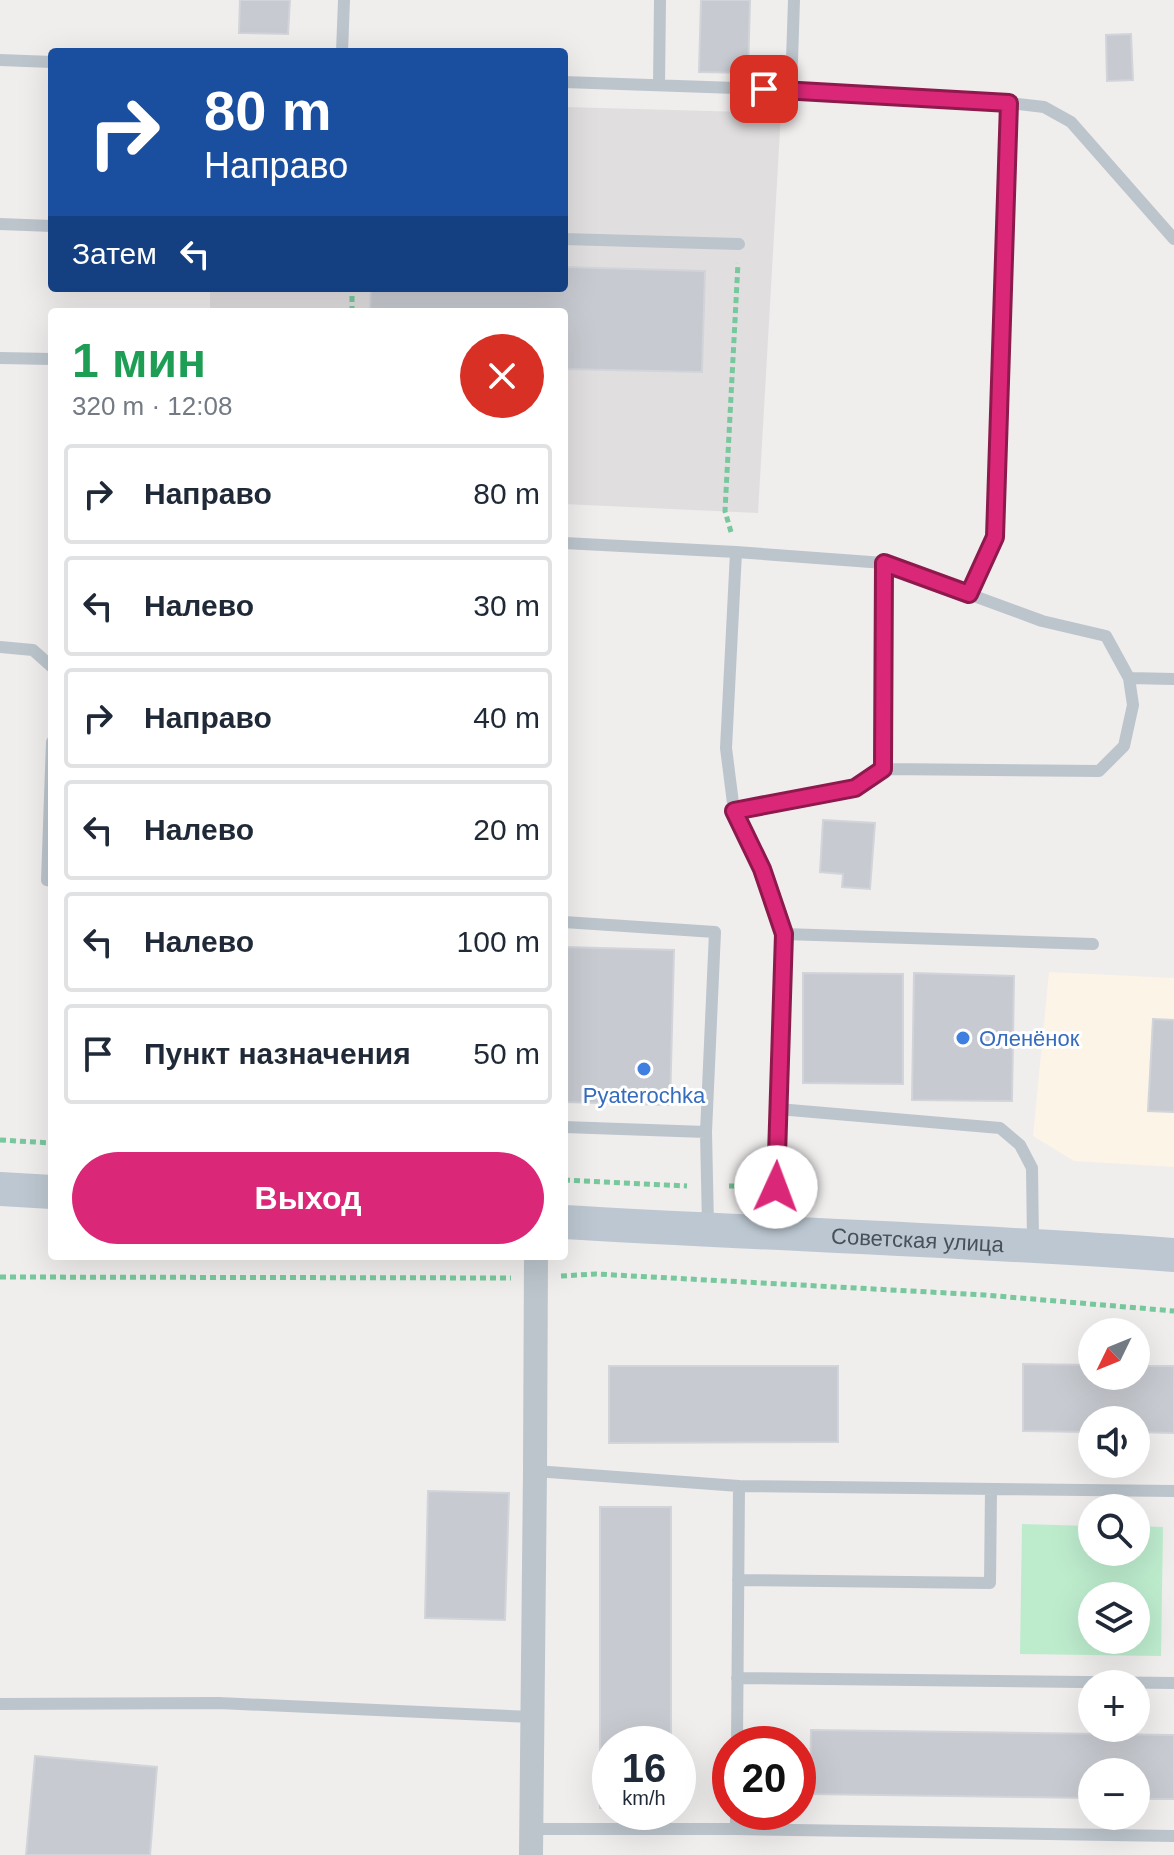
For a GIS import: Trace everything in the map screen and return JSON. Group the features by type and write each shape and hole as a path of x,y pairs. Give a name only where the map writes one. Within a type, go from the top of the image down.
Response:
{"street":[{"path":"0,1189 48,1192"},
{"name":"Советская улица","path":"568,1222 1174,1255"},
{"path":"531,1855 535,1267"}],"lane":[{"path":"342,48 344,0"},
{"path":"659,85 660,0"},
{"path":"791,90 794,0"},
{"path":"0,60 48,62"},
{"path":"568,82 791,90 1044,107 1071,122 1174,239"},
{"path":"969,594 995,537 1009,103"},
{"path":"0,224 48,226"},
{"path":"568,239 739,244"},
{"path":"0,358 48,359"},
{"path":"568,543 884,563 1042,621 1106,636 1129,678 1133,705 1124,746 1099,771 883,769 855,788 734,811"},
{"path":"736,552 726,748 734,811 762,869 784,934 773,1234"},
{"path":"883,769 884,563"},
{"path":"0,647 33,650 48,663"},
{"path":"1129,678 1174,679"},
{"path":"48,852 48,880"},
{"path":"568,922 715,932 706,1132 708,1230"},
{"path":"784,934 1093,944"},
{"path":"778,1109 1000,1128 1020,1145 1032,1168 1033,1245"},
{"path":"568,1127 706,1132"},
{"path":"535,1471 739,1486 1174,1491"},
{"path":"737,1726 739,1486"},
{"path":"738,1580 990,1583 991,1489"},
{"path":"737,1678 1174,1683"},
{"path":"0,1704 219,1703 532,1717"},
{"path":"531,1829 712,1829"},
{"path":"799,1830 1174,1836"}],"path":[{"path":"736,552 725,511 739,244"},
{"path":"0,1140 48,1143"},
{"path":"568,1180 776,1187"},
{"path":"0,1277 535,1267 640,1277 985,1295 1174,1311"}],"shaded area":[{"path":"568,107 781,113 758,513 568,504 568,308 210,308 210,292 568,292"},
{"path":"1049,972 1174,978 1174,1167 1074,1161 1033,1136"}],"green space":[{"path":"1022,1524 1078,1526 1078,1566 1150,1566 1150,1527 1163,1527 1161,1656 1020,1654"}],"building":[{"path":"240,0 290,0 288,34 239,33"},
{"path":"701,0 750,0 748,73 699,72"},
{"path":"1131,34 1133,80 1107,81 1106,35"},
{"path":"568,267 705,271 702,372 568,369 568,308 370,308 371,292 568,292"},
{"path":"823,820 875,823 870,889 842,887 843,874 820,872"},
{"path":"568,947 674,950 670,1105 568,1102"},
{"path":"803,973 903,974 903,1084 803,1083"},
{"name":"Оленёнок","path":"914,973 1014,976 1012,1101 912,1100"},
{"path":"1153,1019 1174,1020 1174,1112 1148,1111"},
{"path":"1023,1364 1078,1365 1078,1390 1150,1390 1150,1366 1174,1366 1174,1433 1150,1432 1150,1406 1078,1406 1078,1432 1023,1431"},
{"path":"609,1366 838,1366 838,1442 609,1443"},
{"path":"428,1491 509,1493 505,1620 425,1618"},
{"path":"600,1507 671,1507 671,1726 600,1726"},
{"path":"816,1730 1078,1734 1078,1742 1150,1742 1150,1735 1174,1735 1174,1799 1150,1799 1150,1758 1078,1758 1078,1798 816,1794"},
{"path":"35,1756 157,1767 150,1855 26,1855"}],"place":[{"name":"Оленёнок","path":"963,1038"},
{"name":"Pyaterochka","path":"644,1069"}],"route":[{"path":"764,89 1009,103 995,537 969,594 884,563 883,769 855,788 734,811 762,869 784,934 776,1187"}]}
